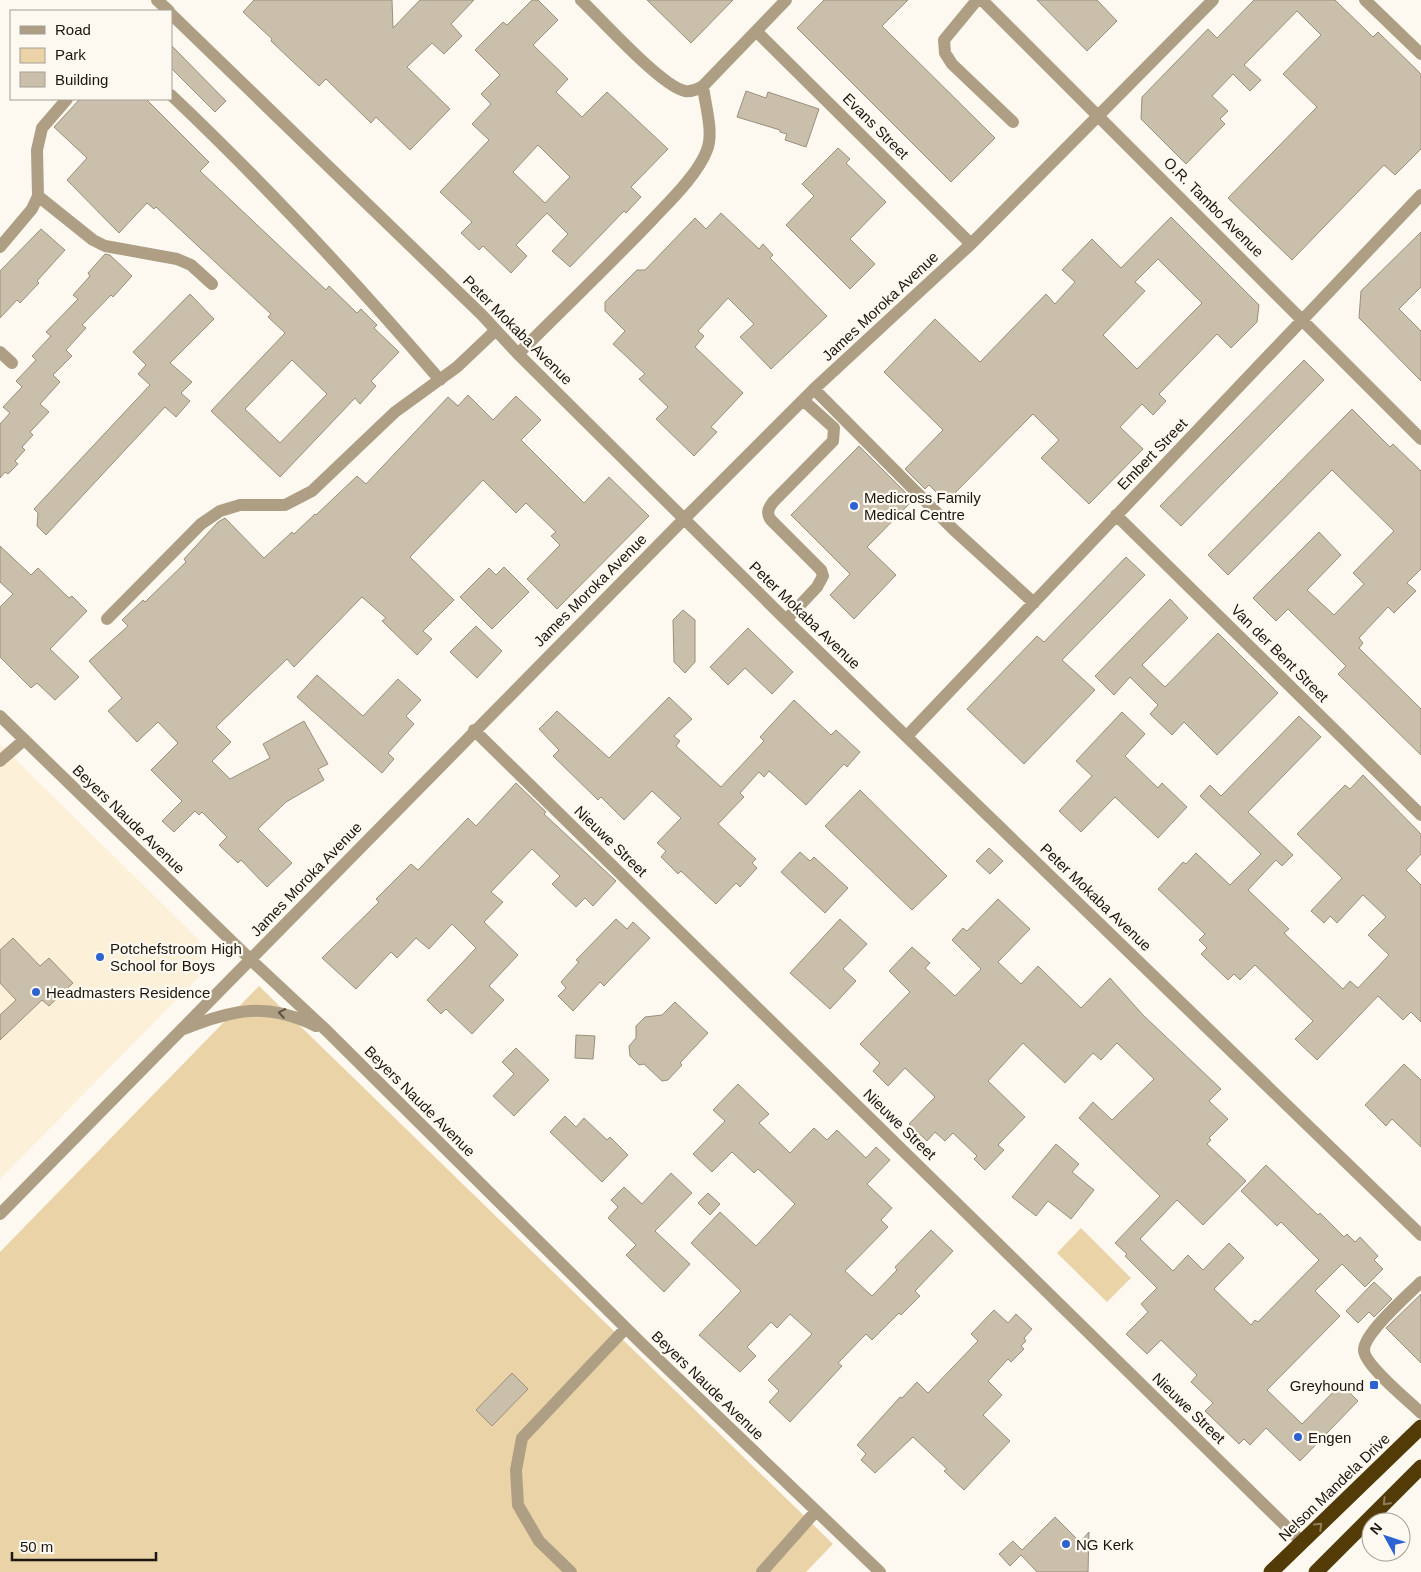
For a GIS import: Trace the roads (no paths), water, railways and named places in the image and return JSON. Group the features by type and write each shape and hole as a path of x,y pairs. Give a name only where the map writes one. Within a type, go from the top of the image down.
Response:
{"highway":[{"name":"Nelson Mandela Drive","path":"1271,1572 1421,1427"},
{"path":"1316,1572 1421,1467"}],"street":[{"path":"157,0 167,10"},
{"path":"581,0 657,73 684,91 691,91 703,86 786,0"},
{"path":"977,0 944,40 945,53 952,64 1013,122"},
{"name":"O.R. Tambo Avenue","path":"982,0 1421,438"},
{"name":"James Moroka Avenue","path":"0,1214 177,1032 251,960 474,730 684,519 814,389 972,244 1213,0"},
{"path":"1365,0 1421,54"},
{"name":"Peter Mokaba Avenue","path":"172,15 496,330 786,620 1421,1235"},
{"name":"Evans Street","path":"757,32 972,244"},
{"path":"518,354 647,225 676,194 697,166 707,150 709,133 703,86"},
{"path":"172,96 229,151 386,318 440,380"},
{"path":"0,247 32,209 38,196 36,150 42,128 65,100"},
{"name":"Embert Street","path":"906,736 1421,195"},
{"path":"38,196 93,240 105,246 177,259 191,265 212,284"},
{"path":"107,619 201,524 220,511 240,506 285,505 312,491 395,412 440,380 496,330"},
{"path":"0,352 12,363"},
{"path":"814,389 953,528 1034,602"},
{"path":"786,620 817,587 823,576 821,570 770,520 767,515 768,509 833,441 835,433 834,428 803,400"},
{"name":"Van der Bent Street","path":"1116,515 1421,815"},
{"name":"Beyers Naude Avenue","path":"0,716 327,1032 626,1328 880,1572"},
{"name":"Nieuwe Street","path":"474,730 1302,1542"},
{"path":"0,761 24,740"},
{"path":"177,1032 218,1015 261,1010 295,1016 327,1032"},
{"path":"1421,1282 1366,1340 1364,1350 1369,1363 1421,1413"},
{"path":"571,1572 539,1541 518,1505 516,1470 522,1438 626,1328"},
{"path":"762,1572 816,1511"}],"place":[{"name":"Medicross Family Medical Centre","path":"854,506"},
{"name":"Potchefstroom High School for Boys","path":"100,957"},
{"name":"Headmasters Residence","path":"36,992"},
{"name":"Greyhound","path":"1374,1385"},
{"name":"Engen","path":"1298,1437"},
{"name":"NG Kerk","path":"1066,1544"}]}
